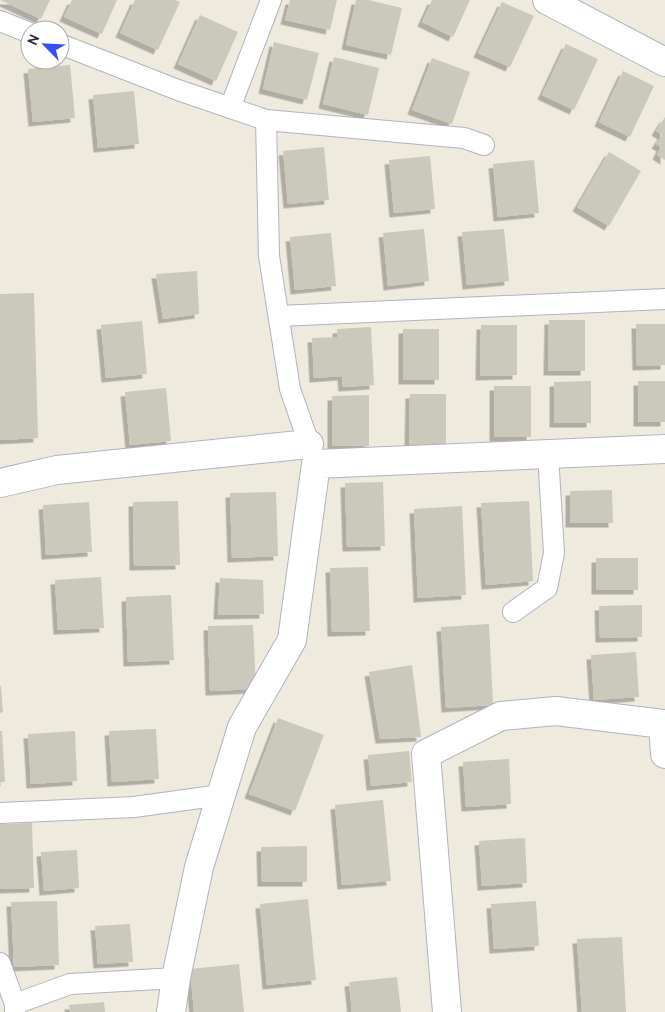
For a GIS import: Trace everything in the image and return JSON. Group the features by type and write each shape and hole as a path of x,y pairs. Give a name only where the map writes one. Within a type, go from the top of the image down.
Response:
{"street":[{"path":"547,0 665,62"},
{"path":"0,483 57,470 313,454 548,454 665,449"},
{"path":"171,1012 176,978 199,867 242,727 292,640 313,454"},
{"path":"447,1012 426,754 501,716 556,712 662,724 665,754"}],"lane":[{"path":"230,108 271,0"},
{"path":"0,21 20,28"},
{"path":"70,48 178,90 266,120 464,138 484,144"},
{"path":"266,120 269,256 290,388 313,454"},
{"path":"279,316 665,299"},
{"path":"513,612 547,588 554,553 548,454"},
{"path":"0,813 134,807 221,795"},
{"path":"0,963 15,1008 70,984 176,978"}],"building":[{"path":"0,0 50,0 41,19"},
{"path":"72,0 117,0 102,34 64,17"},
{"path":"135,0 175,0 180,2 158,50 120,33"},
{"path":"290,0 337,0 330,30 285,20"},
{"path":"356,0 368,0 402,8 391,55 346,45"},
{"path":"432,0 470,0 453,37 422,22"},
{"path":"502,2 534,16 510,67 478,53"},
{"path":"200,15 238,32 216,81 178,64"},
{"path":"274,42 319,53 307,100 263,89"},
{"path":"566,44 598,59 574,110 542,95"},
{"path":"334,57 379,68 368,115 323,104"},
{"path":"432,58 470,72 452,124 412,110"},
{"path":"70,65 75,118 33,122 28,70 70,70"},
{"path":"623,71 654,86 630,137 599,122"},
{"path":"134,91 139,144 98,148 93,95"},
{"path":"665,117 665,160 657,155 661,147 656,144 662,135 656,131"},
{"path":"324,147 329,200 288,204 283,151"},
{"path":"609,152 641,171 609,226 577,207"},
{"path":"430,156 435,209 394,213 389,160"},
{"path":"534,160 539,213 498,217 493,164"},
{"path":"424,229 429,281 388,286 383,233"},
{"path":"504,229 509,281 467,285 462,232"},
{"path":"331,233 336,286 295,290 290,237"},
{"path":"197,271 199,314 163,319 156,274"},
{"path":"34,293 38,438 0,440 0,294"},
{"path":"549,320 585,320 585,371 548,371"},
{"path":"142,321 147,374 106,378 101,325"},
{"path":"636,324 665,324 665,365 637,366"},
{"path":"481,325 517,325 517,375 480,376"},
{"path":"371,327 374,385 343,387 342,376 314,378 312,338 337,337 337,329"},
{"path":"403,329 439,329 439,380 403,380"},
{"path":"591,381 591,423 554,423 554,382"},
{"path":"638,381 665,381 665,422 638,422"},
{"path":"494,386 531,386 531,437 494,437"},
{"path":"166,388 171,441 130,445 125,392"},
{"path":"410,394 446,394 446,445 409,445"},
{"path":"369,395 369,446 332,446 332,396"},
{"path":"383,482 385,546 347,547 345,483"},
{"path":"612,490 613,523 570,523 570,491"},
{"path":"276,492 278,556 232,558 230,493"},
{"path":"178,501 180,565 134,566 133,502"},
{"path":"529,501 533,581 486,585 481,503"},
{"path":"89,502 92,552 46,555 43,505"},
{"path":"462,506 466,595 418,598 414,509"},
{"path":"596,558 638,558 638,590 596,590"},
{"path":"368,567 370,631 332,632 330,568"},
{"path":"101,577 104,628 58,630 55,580"},
{"path":"220,578 263,580 264,614 218,615"},
{"path":"171,595 174,660 128,662 126,597"},
{"path":"642,605 642,637 600,638 599,606"},
{"path":"489,624 493,705 446,708 441,627"},
{"path":"253,625 256,689 210,691 208,626"},
{"path":"636,652 639,697 594,700 591,655"},
{"path":"412,665 421,737 380,739 369,672"},
{"path":"0,686 3,712 0,713"},
{"path":"278,718 324,735 295,811 249,794"},
{"path":"156,729 159,779 112,782 109,731"},
{"path":"0,731 2,731 5,782 0,782"},
{"path":"75,731 77,781 31,784 28,734"},
{"path":"409,751 412,782 371,786 368,755"},
{"path":"509,759 511,804 466,807 463,762"},
{"path":"383,800 391,881 342,885 335,805"},
{"path":"32,823 34,888 0,889 0,824"},
{"path":"525,838 527,883 482,886 479,841"},
{"path":"307,846 307,882 262,882 261,847"},
{"path":"77,850 79,888 44,891 41,852"},
{"path":"308,899 316,980 267,985 260,904"},
{"path":"57,901 59,965 14,967 11,902"},
{"path":"536,901 539,946 494,949 491,904"},
{"path":"130,924 133,962 98,964 95,926"},
{"path":"622,937 626,1012 582,1012 577,939"},
{"path":"239,964 244,1012 194,1012 190,969"},
{"path":"397,977 401,1012 352,1012 349,982"},
{"path":"104,1002 105,1012 70,1012 69,1005"}]}
